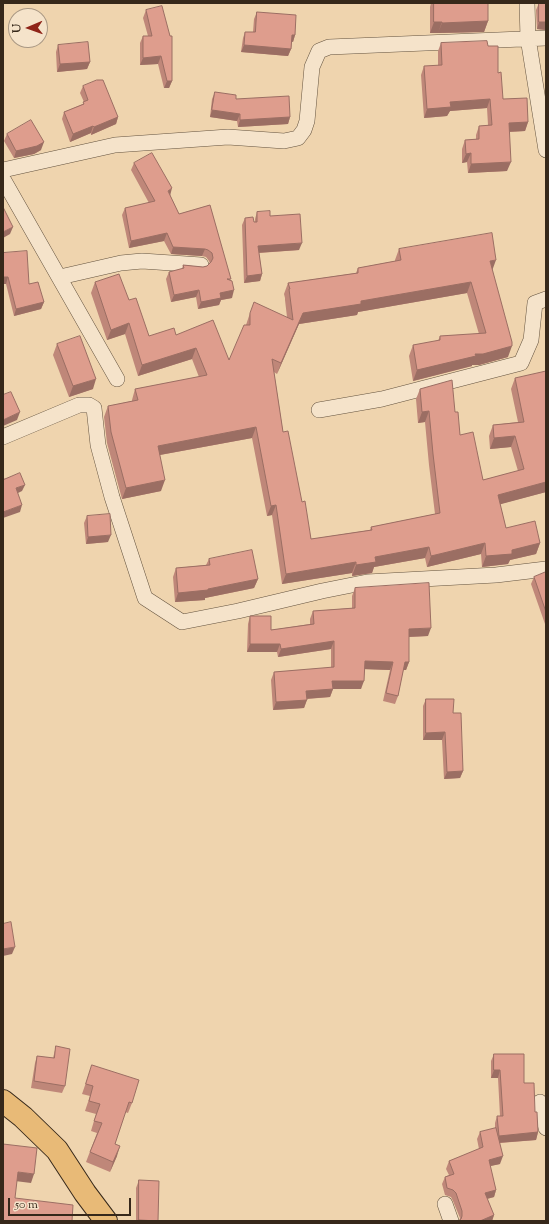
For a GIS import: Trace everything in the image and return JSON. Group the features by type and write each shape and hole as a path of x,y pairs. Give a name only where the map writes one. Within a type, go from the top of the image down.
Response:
{"main road":[{"path":"3,1101 23,1117 57,1150 85,1193 106,1221"}],"street":[{"path":"527,3 528,38 546,150"},
{"path":"3,170 115,145 228,138 284,141 298,138 304,130 307,120 312,66 319,51 330,47 546,38"},
{"path":"3,179 117,379"},
{"path":"60,277 121,263 142,261 201,265"},
{"path":"319,410 382,399 521,363 531,340 535,303 546,299"},
{"path":"3,437 79,404 89,405 94,408 98,445 112,497 145,598 182,622 367,582 496,575 546,569"},
{"path":"540,1102 546,1128"},
{"path":"445,1204 451,1221"}],"building":[{"path":"434,3 488,3 488,21 434,22"},
{"path":"539,3 546,3 546,22 539,22"},
{"path":"162,6 170,36 172,36 172,81 167,81 161,56 143,58 143,36 152,36 146,10"},
{"path":"257,12 296,15 295,35 292,35 291,49 244,45 245,32 255,32"},
{"path":"487,41 488,46 498,46 498,73 501,72 503,99 527,98 528,122 509,123 511,162 471,164 471,153 466,154 465,140 479,139 479,126 492,125 490,99 450,102 451,107 427,109 424,66 442,65 441,43"},
{"path":"88,42 90,62 60,64 58,45"},
{"path":"97,80 103,80 118,117 73,134 64,112 84,104 83,102 88,100 83,86"},
{"path":"215,92 236,95 236,99 289,96 290,117 240,120 240,114 212,110"},
{"path":"31,120 44,142 37,146 16,151 7,134"},
{"path":"152,153 172,188 168,191 179,214 210,205 231,279 227,279 232,281 234,290 220,293 221,298 201,302 199,290 174,295 169,272 184,268 183,265 207,266 213,258 212,253 208,250 173,247 167,233 131,241 125,208 155,201 134,163"},
{"path":"3,207 13,227 3,232"},
{"path":"270,211 270,216 300,214 302,243 258,246 262,274 247,276 245,218 253,217 254,222 257,222 257,212"},
{"path":"492,233 496,260 490,261 512,346 483,354 475,354 476,356 417,370 413,345 440,340 440,336 486,333 471,282 361,301 361,304 303,313 281,363 272,359 283,432 288,431 302,502 305,501 311,539 372,530 371,527 440,513 429,411 422,412 420,389 452,380 455,412 458,412 460,435 473,432 483,480 524,469 515,436 494,438 493,425 524,422 515,378 546,371 546,482 498,495 506,528 535,521 540,543 512,550 512,554 486,556 485,543 431,556 429,547 375,557 376,562 356,565 356,562 286,574 276,505 271,506 256,427 158,446 165,480 126,488 111,432 108,406 138,400 135,389 207,375 196,348 142,365 129,323 111,330 95,282 119,274 129,300 136,298 149,336 174,328 176,335 213,320 229,360 244,325 250,325 250,313 254,302 293,320 288,283 358,273 358,268 401,260 399,249"},
{"path":"27,251 29,284 38,282 44,302 16,309 8,277 3,277 3,253"},
{"path":"80,336 96,379 73,386 57,344"},
{"path":"11,392 20,412 3,420 3,395"},
{"path":"20,473 25,485 16,488 22,505 3,512 3,477 4,479"},
{"path":"110,514 111,535 88,537 87,516"},
{"path":"252,550 258,579 208,590 178,593 176,568 210,565 209,559"},
{"path":"546,572 546,612 534,577"},
{"path":"429,583 431,628 409,629 409,662 405,662 398,696 386,693 393,662 365,661 364,681 332,681 333,689 306,691 307,700 276,702 274,672 334,667 334,641 281,649 280,644 250,644 250,616 271,616 271,630 314,624 313,611 355,608 355,588"},
{"path":"426,699 454,699 453,713 461,713 463,771 447,772 445,732 426,733"},
{"path":"11,922 15,947 3,949 3,924"},
{"path":"56,1046 70,1049 65,1086 34,1081 37,1056 54,1058"},
{"path":"494,1054 524,1054 524,1083 534,1083 535,1112 537,1112 538,1132 499,1136 497,1116 503,1116 500,1070 494,1070"},
{"path":"92,1065 139,1080 132,1103 129,1102 115,1144 120,1146 113,1162 90,1152 102,1123 94,1121 100,1104 89,1101 93,1086 86,1084"},
{"path":"496,1128 503,1156 489,1160 496,1190 485,1193 494,1215 480,1221 458,1221 461,1219 462,1211 456,1193 447,1188 445,1177 454,1174 449,1161 483,1147 480,1132"},
{"path":"3,1144 37,1148 34,1174 18,1172 15,1198 73,1205 72,1221 3,1221"},
{"path":"139,1180 159,1181 158,1221 139,1220"}]}
